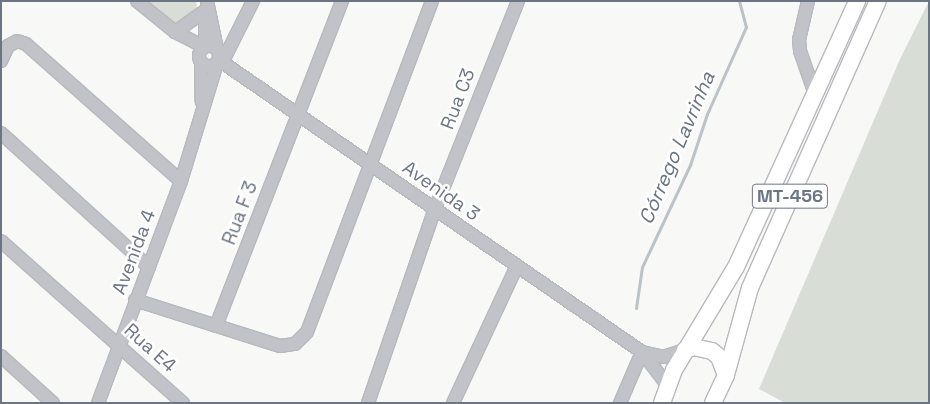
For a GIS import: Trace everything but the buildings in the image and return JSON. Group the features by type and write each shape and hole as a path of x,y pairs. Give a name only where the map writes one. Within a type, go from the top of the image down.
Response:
{"main road":[{"name":"MT-456","path":"662,403 685,350 736,267 856,1"},
{"name":"MT-456","path":"713,403 726,375 750,288 878,1"},
{"path":"685,350 694,348 712,351 720,358 726,375"}],"street":[{"name":"Avenida 3","path":"137,1 178,33 299,114 434,211 642,352"},
{"path":"211,56 253,1"},
{"name":"Rua F 3","path":"216,326 342,1"},
{"path":"135,300 280,346 295,344 307,332 432,1"},
{"name":"Rua C3","path":"367,402 434,211 518,1"},
{"path":"808,1 799,39 800,51 815,94"},
{"path":"178,33 206,4"},
{"name":"Avenida 4","path":"98,403 118,345 181,181 202,114 211,56 206,4"},
{"path":"1,60 8,46 16,41 26,44 181,181"},
{"path":"1,133 149,267"},
{"name":"Rua E4","path":"1,241 183,403"},
{"path":"453,403 517,266"},
{"path":"642,352 663,357 685,350"},
{"path":"642,352 668,386"},
{"path":"620,403 642,352"},
{"path":"1,356 53,403"}],"shaded area":[{"path":"149,1 196,1 197,9 177,25"},
{"path":"929,1 929,403 785,403 759,389 900,59"}],"waterway":[{"name":"Córrego Lavrinha","path":"636,308 642,267 690,165 707,114 746,27 739,1"}]}
